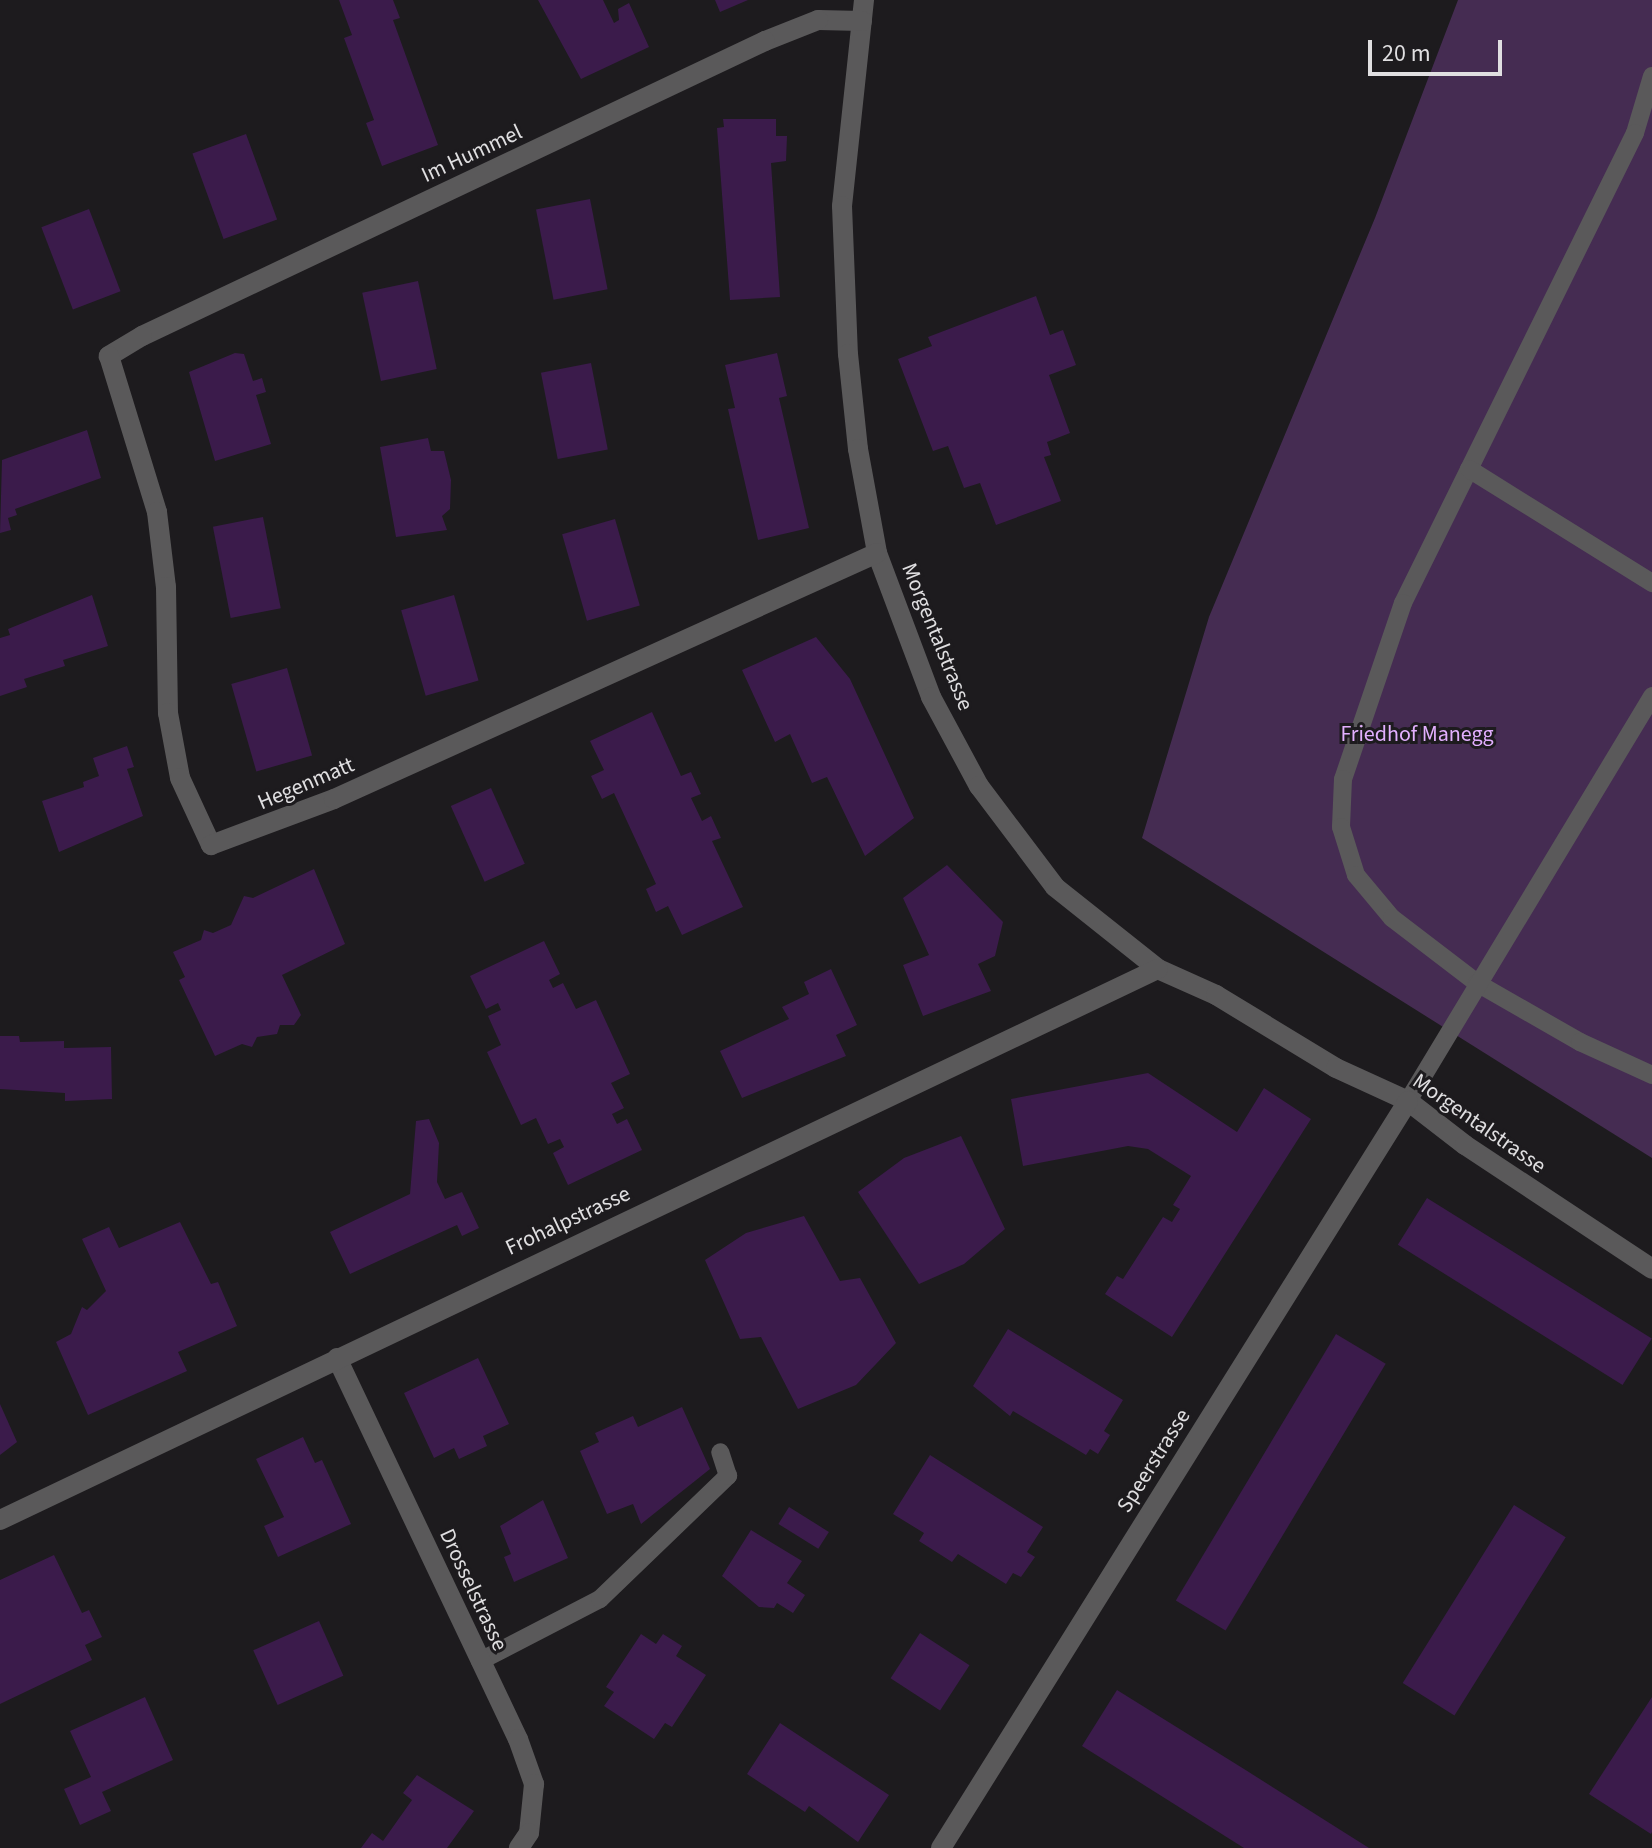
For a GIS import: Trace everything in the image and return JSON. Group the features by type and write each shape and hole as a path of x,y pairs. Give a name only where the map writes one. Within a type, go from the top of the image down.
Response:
{"street":[{"name":"Im Hummel","path":"109,356 142,336 765,41 818,20 863,10"},
{"name":"Morgentalstrasse","path":"863,10 842,206 843,269 858,449 877,553 931,697 996,814 1055,887 1158,969 1216,995 1336,1068 1408,1101 1465,1145 1652,1269"},
{"name":"Hegenmatt","path":"109,356 157,512 166,587 168,713 180,778 211,845 334,799 877,553"},
{"name":"Frohalpstrasse","path":"0,1520 1158,969"},
{"name":"Speerstrasse","path":"941,1848 1408,1101"},
{"name":"Drosselstrasse","path":"337,1358 480,1661 534,1784 529,1833 519,1848"}],"lane":[{"path":"1652,76 1635,133 1403,603 1363,711 1343,779 1341,827 1356,875 1392,918 1477,983 1580,1042 1652,1075"},
{"path":"1469,469 1652,583"},
{"path":"1408,1101 1652,696"},
{"path":"480,1661 600,1599 728,1476 720,1452"}],"green space":[{"name":"Friedhof Manegg","path":"1458,0 1652,0 1652,1158 1142,838 1209,617 1375,218"}],"building":[{"path":"339,0 393,0 400,18 393,20 438,145 382,166 366,123 374,120 344,38 352,35"},
{"path":"538,0 603,0 614,23 619,20 618,9 629,3 649,47 581,79"},
{"path":"715,0 748,0 720,12"},
{"path":"723,119 776,119 776,136 787,136 786,161 771,163 780,297 730,300 717,128 724,127"},
{"path":"246,134 277,220 224,239 192,153"},
{"path":"590,199 608,289 554,300 536,209"},
{"path":"89,209 121,291 73,309 41,227"},
{"path":"418,281 437,369 381,381 362,293"},
{"path":"1036,296 1050,335 1063,330 1076,365 1049,375 1070,433 1047,442 1051,455 1044,457 1061,501 996,525 980,483 964,488 948,446 933,451 898,359 932,346 928,337"},
{"path":"235,353 244,354 253,381 262,378 266,392 256,395 271,444 215,461 189,372"},
{"path":"777,353 787,396 779,398 809,528 758,540 728,409 735,408 725,365"},
{"path":"591,363 608,449 558,459 541,373"},
{"path":"87,430 101,478 15,509 17,515 8,518 11,530 0,533 2,460"},
{"path":"428,438 431,451 444,451 451,480 450,509 442,516 447,530 396,537 380,447"},
{"path":"263,517 281,608 231,618 213,527"},
{"path":"615,519 640,606 587,621 562,534"},
{"path":"92,595 108,646 63,660 65,666 24,679 27,687 0,696 0,638 10,635 8,629"},
{"path":"454,595 479,681 426,696 401,610"},
{"path":"816,637 850,679 914,818 865,856 827,777 812,783 790,734 775,742 742,670"},
{"path":"287,668 312,755 256,771 231,684"},
{"path":"652,712 681,776 691,772 701,794 691,798 702,821 711,816 721,838 712,841 743,907 682,935 668,906 656,912 646,889 656,884 614,793 602,799 591,776 604,770 590,741"},
{"path":"127,746 134,767 127,769 143,816 59,852 42,801 84,787 83,782 99,776 93,758"},
{"path":"491,788 525,864 485,882 451,806"},
{"path":"947,865 1003,922 995,956 978,964 991,991 923,1016 903,965 929,955 903,898"},
{"path":"314,869 345,944 282,975 301,1015 294,1025 280,1025 277,1034 257,1037 252,1047 242,1044 215,1056 179,980 185,977 173,952 201,940 204,930 213,933 231,925 244,896 253,898"},
{"path":"544,941 560,974 549,980 553,988 563,983 576,1009 596,1000 630,1074 611,1083 624,1108 612,1114 617,1124 627,1119 642,1150 568,1185 553,1153 564,1147 560,1139 548,1144 536,1118 521,1125 487,1052 501,1045 488,1016 501,1010 498,1003 486,1009 470,976"},
{"path":"831,969 857,1025 836,1035 846,1056 742,1098 720,1051 789,1019 782,1007 809,994 804,982"},
{"path":"0,1036 19,1036 20,1042 64,1041 64,1048 111,1047 112,1099 65,1101 65,1093 0,1089"},
{"path":"1148,1073 1237,1132 1264,1088 1311,1119 1172,1337 1105,1294 1117,1276 1123,1279 1163,1217 1172,1222 1180,1209 1173,1205 1191,1176 1148,1149 1128,1146 1023,1166 1011,1099"},
{"path":"429,1119 439,1143 437,1182 445,1199 462,1192 479,1228 462,1236 457,1225 350,1274 330,1232 410,1194 416,1121"},
{"path":"961,1136 1005,1229 964,1264 919,1284 858,1192 904,1158"},
{"path":"1427,1198 1652,1338 1623,1385 1398,1245"},
{"path":"804,1216 840,1281 860,1278 896,1343 856,1385 798,1409 761,1337 740,1339 705,1260 746,1233"},
{"path":"180,1222 211,1284 218,1282 237,1326 178,1352 187,1371 88,1415 56,1342 71,1334 82,1307 87,1310 106,1291 82,1239 109,1227 119,1248"},
{"path":"1008,1329 1123,1400 1104,1431 1110,1435 1098,1454 1090,1449 1086,1455 1013,1411 1010,1416 973,1386"},
{"path":"1336,1334 1386,1364 1226,1630 1176,1601"},
{"path":"478,1358 509,1424 483,1436 487,1446 459,1459 454,1448 434,1458 404,1393"},
{"path":"0,1404 17,1442 0,1455"},
{"path":"682,1407 710,1469 641,1524 633,1504 607,1514 580,1451 599,1442 595,1433 633,1416 638,1427"},
{"path":"303,1437 315,1463 322,1460 351,1524 278,1557 264,1526 284,1517 256,1459"},
{"path":"930,1455 1043,1527 1027,1552 1035,1557 1021,1577 1013,1573 1006,1584 958,1554 952,1562 919,1541 924,1533 893,1514"},
{"path":"543,1500 568,1558 514,1582 504,1557 511,1554 500,1526"},
{"path":"1514,1505 1566,1537 1454,1715 1403,1683"},
{"path":"789,1507 829,1532 818,1549 778,1524"},
{"path":"751,1530 802,1561 787,1583 805,1595 793,1613 777,1603 774,1608 759,1607 722,1576"},
{"path":"54,1555 82,1613 89,1610 102,1637 85,1645 92,1660 0,1704 0,1580"},
{"path":"319,1621 343,1676 278,1705 253,1650"},
{"path":"920,1633 969,1665 940,1710 891,1678"},
{"path":"641,1634 656,1644 663,1634 682,1646 676,1656 706,1675 672,1727 665,1723 654,1739 604,1706 614,1692 606,1687"},
{"path":"1117,1690 1369,1848 1244,1848 1082,1746"},
{"path":"145,1697 173,1760 102,1792 111,1811 80,1825 64,1789 91,1777 70,1731"},
{"path":"1652,1697 1652,1832 1651,1834 1589,1794"},
{"path":"780,1723 889,1795 858,1842 809,1806 805,1812 747,1774"},
{"path":"417,1775 474,1811 447,1848 361,1848 372,1833 383,1841 412,1800 403,1793"}]}
